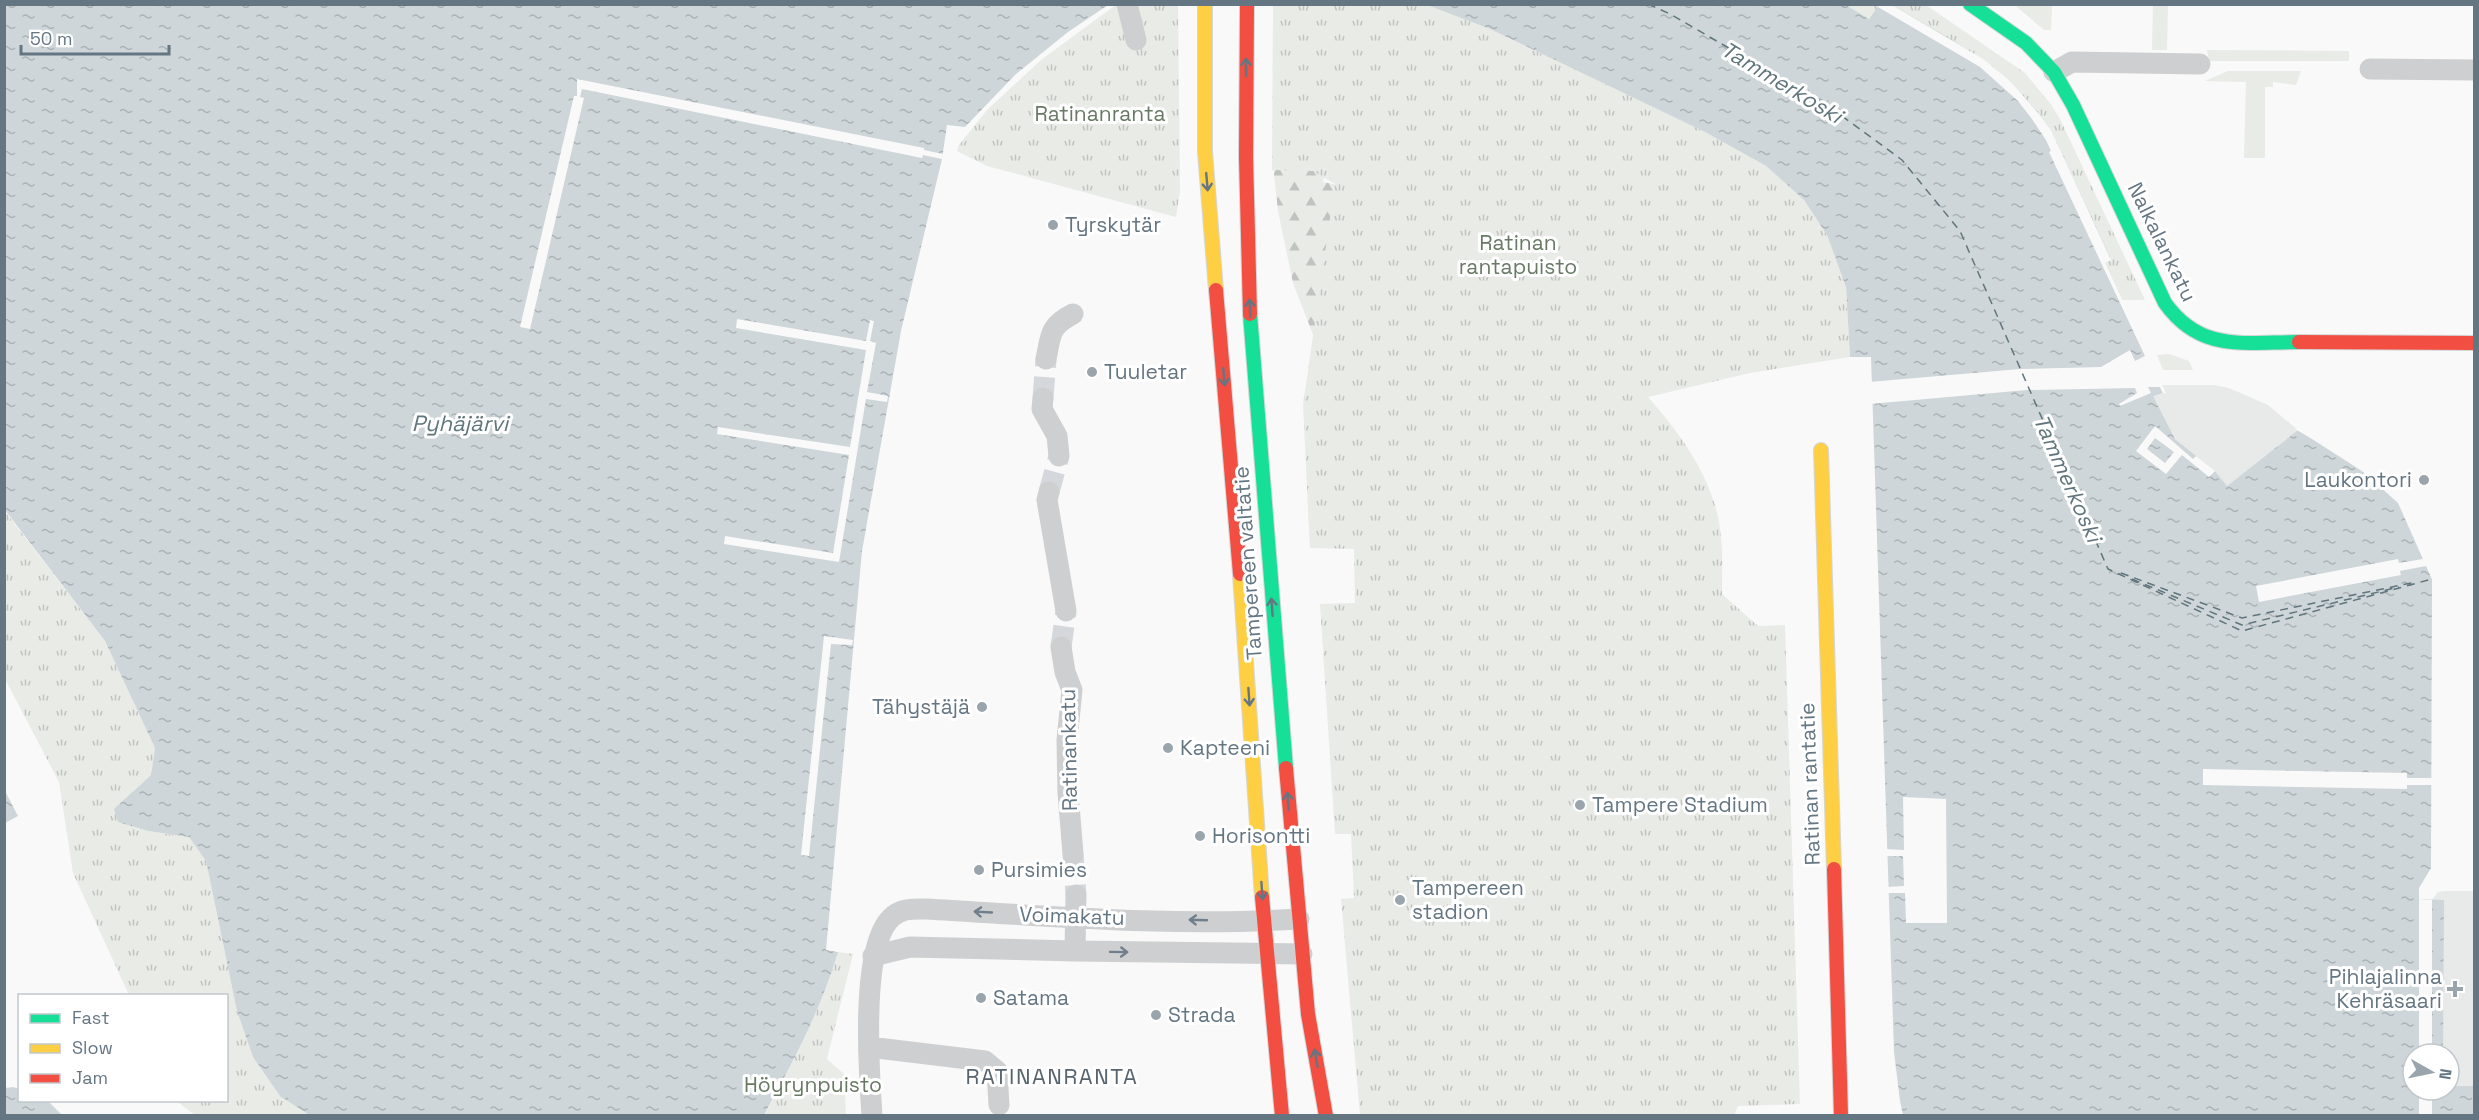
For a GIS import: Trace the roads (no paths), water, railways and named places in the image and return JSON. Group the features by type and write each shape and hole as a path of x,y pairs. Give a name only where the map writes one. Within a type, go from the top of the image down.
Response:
{"main road":[{"name":"Tampereen valtatie","path":"1205,4 1204,124 1240,574 1266,954 1282,1116"},
{"name":"Tampereen valtatie","path":"1247,4 1246,125 1250,311 1277,669 1302,954 1308,1014 1326,1116"},
{"name":"Nalkalankatu","path":"1972,5 2026,43 2054,72 2077,114 2165,303 2178,321 2195,335 2226,342 2475,342"},
{"name":"Ratinan rantatie","path":"1821,450 1841,1116"}],"street":[{"path":"1127,4 1136,40"},
{"path":"2054,72 2072,62 2199,64"},
{"path":"2370,69 2475,70"},
{"path":"1046,359 1052,331 1059,321 1073,314"},
{"path":"1043,398 1042,409 1057,436 1059,456"},
{"path":"1049,492 1047,500 1066,611"},
{"name":"Ratinankatu","path":"1061,647 1065,672 1072,690 1066,740 1073,854"},
{"path":"1075,951 1076,895"},
{"name":"Voimakatu","path":"872,1116 869,1047 873,956 883,928 891,918 908,909 1074,917 1264,921 1299,919"},
{"name":"Voimakatu","path":"873,956 910,947 1302,954"},
{"path":"869,1047 985,1061 997,1071 999,1105"}],"water":[{"name":"Tammerkoski","path":"1844,4 1869,19 1879,5 1892,5 1979,58 1998,72 2034,108 2051,130 2110,257 2101,262 2163,393 2153,396 2175,439 2215,471 2227,486 2298,430 2365,473 2399,503 2432,579 2431,868 2419,888 2419,899 2444,900 2443,1042 2401,1042 2401,1102 2461,1102 2461,1086 2474,1086 2474,1115 1903,1115 1894,1052 1871,357 1850,357 1846,287 1827,235 1804,200 1766,166 1705,132 1490,29 1427,5"},
{"name":"Pyhäjärvi","path":"5,5 1108,5 1068,32 1016,74 965,127 947,125 942,159 901,331 862,551 826,950 838,952 815,1015 764,1115 311,1116 280,1096 253,1057 237,1011 206,861 189,837 148,831 118,822 114,809 151,775 155,748 105,641 5,510"},
{"path":"4,789 18,816 5,823 4,823"},
{"path":"5,1088 18,1089 18,1102 49,1102 62,1115 5,1115"}],"tunnel":[{"path":"1043,398 1046,359"},
{"path":"1049,492 1059,456"},
{"path":"1061,647 1066,611"},
{"path":"1073,854 1076,895"}],"place":[{"name":"Tyrskytär","path":"1053,225"},
{"name":"Tuuletar","path":"1092,372"},
{"name":"Laukontori","path":"2424,480"},
{"name":"Tähystäjä","path":"982,707"},
{"name":"Kapteeni","path":"1168,748"},
{"name":"Tampere Stadium","path":"1580,805"},
{"name":"Horisontti","path":"1200,836"},
{"name":"Pursimies","path":"979,870"},
{"name":"Tampereen stadion","path":"1400,900"},
{"name":"Pihlajalinna Kehräsaari","path":"2455,989"},
{"name":"Satama","path":"981,998"},
{"name":"Strada","path":"1156,1015"}],"district":[{"name":"RATINANRANTA","path":"1052,1076"}],"park label":[{"name":"Ratinanranta","path":"1100,114"},
{"name":"Ratinan rantapuisto","path":"1518,255"},
{"name":"Höyrynpuisto","path":"813,1085"}]}
